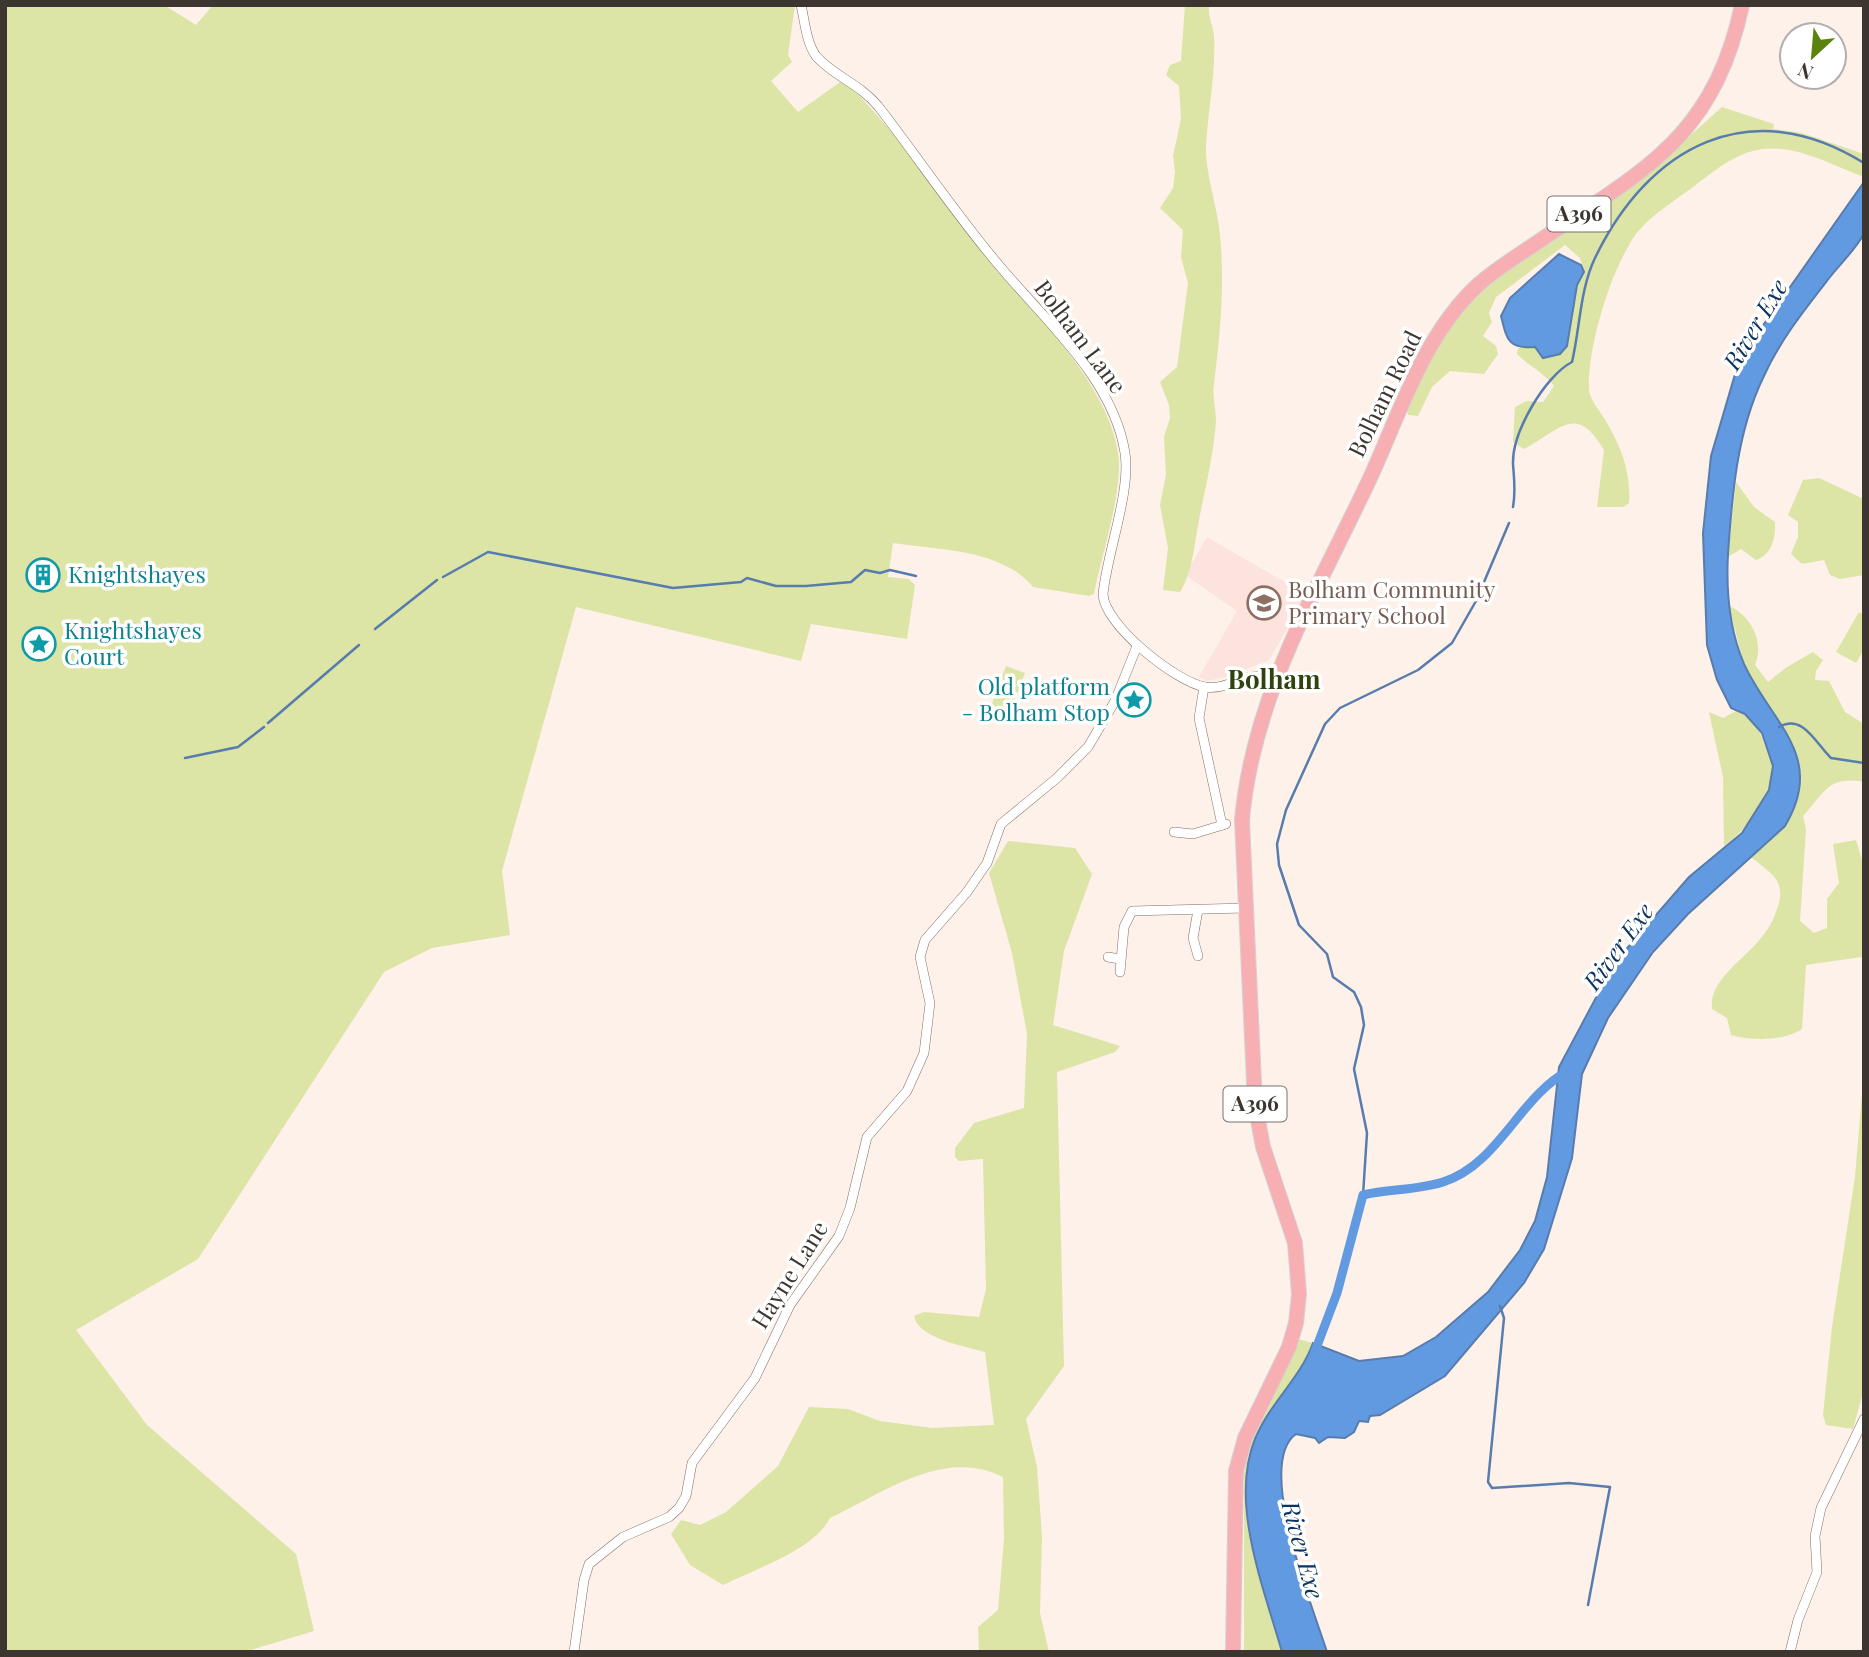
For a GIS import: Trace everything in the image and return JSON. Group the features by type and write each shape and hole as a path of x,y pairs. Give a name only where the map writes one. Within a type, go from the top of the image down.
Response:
{"main road":[{"name":"Bolham Road","path":"1245,908 1242,820 1246,776 1259,724 1274,680 1418,370 1444,324 1480,283 1639,172 1682,135 1700,112 1722,73 1733,44 1742,5"},
{"name":"A396","path":"1233,1652 1236,1471 1245,1438 1289,1347 1296,1323 1299,1294 1295,1243 1263,1147 1255,1104 1245,908"}],"street":[{"name":"Bolham Lane","path":"801,5 807,35 816,56 870,96 1003,270 1098,386 1115,417 1126,456 1125,478 1103,601 1115,622 1138,646 1156,661 1204,687"},
{"name":"Hayne Lane","path":"574,1652 584,1580 589,1564 623,1537 669,1517 679,1508 686,1496 692,1463 754,1378 790,1305 839,1236 850,1208 867,1137 906,1091 924,1054 930,1003 920,957 925,940 967,892 986,863 1001,824 1057,778 1088,747 1115,701 1138,646"},
{"path":"1174,832 1193,834 1225,825 1199,718 1204,687 1223,686 1252,676 1274,680"},
{"path":"1120,972 1126,919 1132,911 1245,908"},
{"path":"1198,910 1193,938 1198,956"},
{"path":"1108,957 1120,960"},
{"path":"1790,1652 1798,1620 1817,1572 1815,1536 1821,1508 1864,1419"}],"shaded area":[{"name":"Bolham Community Primary School","path":"1207,537 1307,595 1269,660 1226,677 1207,681 1199,677 1237,611 1185,575"}],"green space":[{"name":"Knightshayes Court","path":"5,5 164,5 196,25 213,5 795,5 788,55 792,62 771,81 798,112 843,80 862,99 898,140 980,249 1082,371 1099,398 1111,426 1118,453 1115,503 1094,594 1089,596 1033,587 1020,574 987,558 893,543 888,577 909,579 915,585 907,639 811,624 801,661 576,607 502,871 510,935 432,948 384,972 198,1259 76,1330 147,1425 296,1554 314,1631 244,1652 5,1652"},
{"path":"1185,5 1209,5 1214,36 1206,156 1220,235 1222,291 1214,389 1214,443 1191,563 1180,592 1163,590 1168,548 1160,505 1166,475 1164,437 1170,418 1169,405 1160,382 1177,367 1188,283 1181,257 1183,230 1160,208 1173,188 1175,172 1173,156 1181,119 1179,86 1166,75 1170,65 1181,61"},
{"path":"1722,107 1774,124 1773,129 1802,133 1864,154 1864,177 1802,153 1776,149 1752,151 1717,169 1656,214 1636,234 1618,267 1602,309 1589,372 1590,394 1621,452 1629,481 1629,503 1623,507 1597,507 1604,450 1585,427 1567,424 1524,449 1513,442 1515,407 1526,401 1543,402 1554,386 1517,354 1518,348 1535,347 1569,335 1577,285 1584,272 1580,258 1565,245 1496,297 1489,313 1492,322 1483,336 1496,346 1498,354 1484,374 1450,371 1432,387 1418,416 1408,415 1406,406 1431,355 1463,309 1489,283 1655,167"},
{"path":"1819,478 1864,499 1864,575 1840,579 1830,575 1824,560 1802,564 1791,554 1798,537 1798,522 1788,515 1803,480"},
{"path":"1736,482 1754,507 1775,522 1772,545 1766,554 1756,560 1741,549 1728,557"},
{"path":"1729,606 1737,610 1754,630 1758,647 1755,665 1768,682 1813,652 1823,660 1816,671 1815,680 1829,681 1845,712 1864,724 1864,782 1842,781 1834,784 1822,793 1803,816 1806,829 1800,921 1814,933 1827,928 1827,899 1839,883 1833,844 1856,840 1864,867 1864,960 1861,957 1806,965 1802,1029 1786,1036 1768,1039 1731,1035 1727,1018 1712,1009 1713,995 1728,972 1761,938 1777,909 1780,890 1776,879 1751,857 1785,826 1794,811 1801,772 1743,661"},
{"path":"1859,612 1864,615 1864,649 1856,663 1836,652"},
{"path":"1006,666 1025,673 1010,713 991,706"},
{"path":"1738,710 1755,724 1760,733 1771,761 1773,776 1771,788 1759,810 1724,846 1723,777 1709,712 1723,718"},
{"path":"1008,841 1075,848 1092,874 1064,951 1053,1025 1120,1046 1115,1052 1057,1072 1064,1366 1026,1419 1037,1467 1042,1536 1040,1613 1049,1652 979,1652 978,1627 998,1610 1004,1539 1003,1477 981,1469 959,1467 936,1470 892,1486 830,1518 811,1540 798,1549 723,1585 690,1565 671,1534 681,1520 700,1525 726,1512 778,1466 809,1407 848,1409 880,1421 932,1428 994,1425 985,1352 933,1336 917,1324 914,1316 924,1312 979,1317 986,1289 983,1159 959,1161 955,1157 955,1148 974,1123 1024,1108 1027,1034 1012,953 989,873"},
{"path":"1864,1069 1864,1389 1853,1429 1826,1425 1823,1415 1832,1327 1855,1177"},
{"path":"1298,1339 1313,1343 1295,1379 1254,1555 1282,1652 1244,1652 1244,1460"}],"water":[{"path":"1864,182 1866,216 1863,235 1785,338 1754,399 1737,464 1732,509 1728,582 1735,638 1744,664 1780,723 1798,760 1800,779 1796,801 1785,826 1688,914 1653,952 1608,1018 1582,1074 1572,1158 1544,1249 1524,1283 1445,1376 1380,1415 1370,1416 1368,1422 1359,1421 1354,1432 1345,1438 1328,1437 1319,1443 1315,1438 1296,1434 1285,1450 1281,1475 1284,1505 1300,1572 1327,1652 1282,1652 1259,1573 1247,1518 1248,1464 1261,1426 1300,1368 1313,1343 1359,1361 1403,1356 1436,1337 1488,1292 1520,1250 1535,1221 1547,1177 1559,1067 1615,962 1689,877 1742,833 1769,790 1773,766 1762,733 1745,714 1731,708 1717,680 1707,645 1703,533 1711,456 1736,371 1764,324"},
{"path":"1559,254 1581,265 1584,272 1577,285 1567,346 1560,354 1543,358 1535,347 1519,346 1510,341 1501,316 1510,298"}],"waterway":[{"path":"1513,507 1514,451 1524,421 1551,379 1572,362 1590,270 1617,219 1644,186 1674,160 1707,142 1743,132 1781,132 1822,142 1864,163"},
{"path":"1363,1195 1367,1133 1354,1069 1364,1025 1361,1007 1354,992 1333,977 1327,954 1299,925 1279,865 1277,844 1286,810 1325,724 1340,708 1418,670 1452,643 1476,601 1509,523"},
{"path":"443,577 488,552 673,588 741,582 747,578 776,586 851,582 865,570 880,573 890,570 916,576"},
{"path":"375,629 437,580"},
{"path":"268,723 359,645"},
{"path":"1779,727 1795,724 1808,732 1831,758 1864,763"},
{"path":"185,758 238,747 264,727"},
{"path":"1314,1354 1337,1293 1363,1195 1434,1185 1462,1173 1494,1146 1551,1082 1568,1071"},
{"path":"1500,1306 1504,1318 1488,1482 1492,1488 1569,1483 1610,1487 1588,1605"}],"place":[{"name":"Knightshayes","path":"43,575"},
{"name":"Bolham Community Primary School","path":"1264,603"},
{"name":"Knightshayes Court","path":"39,644"},
{"name":"Old platform - Bolham Stop","path":"1134,700"}],"district":[{"name":"Bolham","path":"1274,680"}],"water label":[{"name":"River Exe","path":"1756,325"},
{"name":"River Exe","path":"1619,947"},
{"name":"River Exe","path":"1302,1550"}]}
